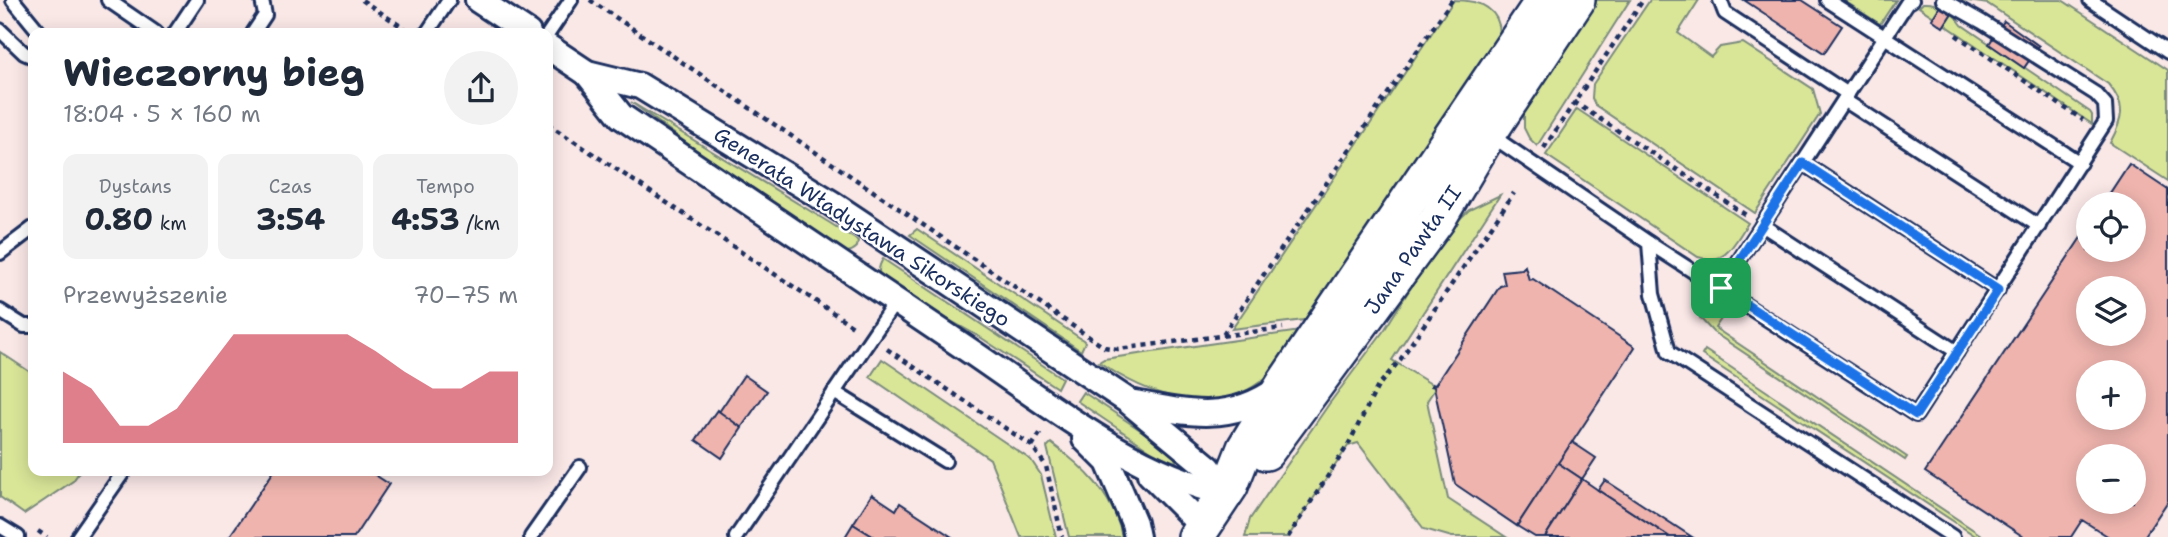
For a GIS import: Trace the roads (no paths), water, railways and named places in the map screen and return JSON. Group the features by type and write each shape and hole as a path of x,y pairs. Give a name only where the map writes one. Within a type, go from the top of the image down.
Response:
{"main road":[{"name":"Jana Pawła II","path":"1228,489 1262,457 1437,220 1476,125 1544,0"},
{"name":"Jana Pawła II","path":"1200,532 1228,489 1245,448 1284,384 1476,125 1577,0"}],"street":[{"path":"478,0 520,28"},
{"name":"Generała Władysława Sikorskiego","path":"553,50 587,73 621,116 1137,461 1192,485 1228,489"},
{"name":"Generała Władysława Sikorskiego","path":"587,73 640,86 831,203 1128,401 1209,468 1228,489"},
{"name":"Generała Władysława Sikorskiego","path":"1128,401 1179,412 1210,414 1234,411 1260,401 1284,384"},
{"name":"Generała Władysława Sikorskiego","path":"1056,408 1108,462 1130,512 1137,537"},
{"name":"Generała Władysława Sikorskiego","path":"1137,461 1188,510 1200,532"}],"lane":[{"path":"13,0 36,28"},
{"path":"108,0 149,28"},
{"path":"178,28 197,0"},
{"path":"256,28 265,15 262,0"},
{"path":"430,28 449,0"},
{"path":"552,28 571,0"},
{"path":"1720,0 1724,13 2039,226"},
{"path":"1827,0 2080,163"},
{"path":"1476,125 1649,243 1916,415 2106,121 2105,104 2096,94 1943,0"},
{"path":"2090,0 2168,52"},
{"path":"1721,288 1909,3"},
{"path":"0,30 28,55"},
{"path":"1803,163 1998,290"},
{"path":"1762,225 1957,352"},
{"path":"0,253 28,232"},
{"path":"1649,243 1653,295 1669,352 1954,537"},
{"path":"736,537 895,301"},
{"path":"0,310 28,326"},
{"path":"834,392 945,461"},
{"path":"531,537 580,467"},
{"path":"78,537 121,476"},
{"path":"0,526 18,537"}]}
